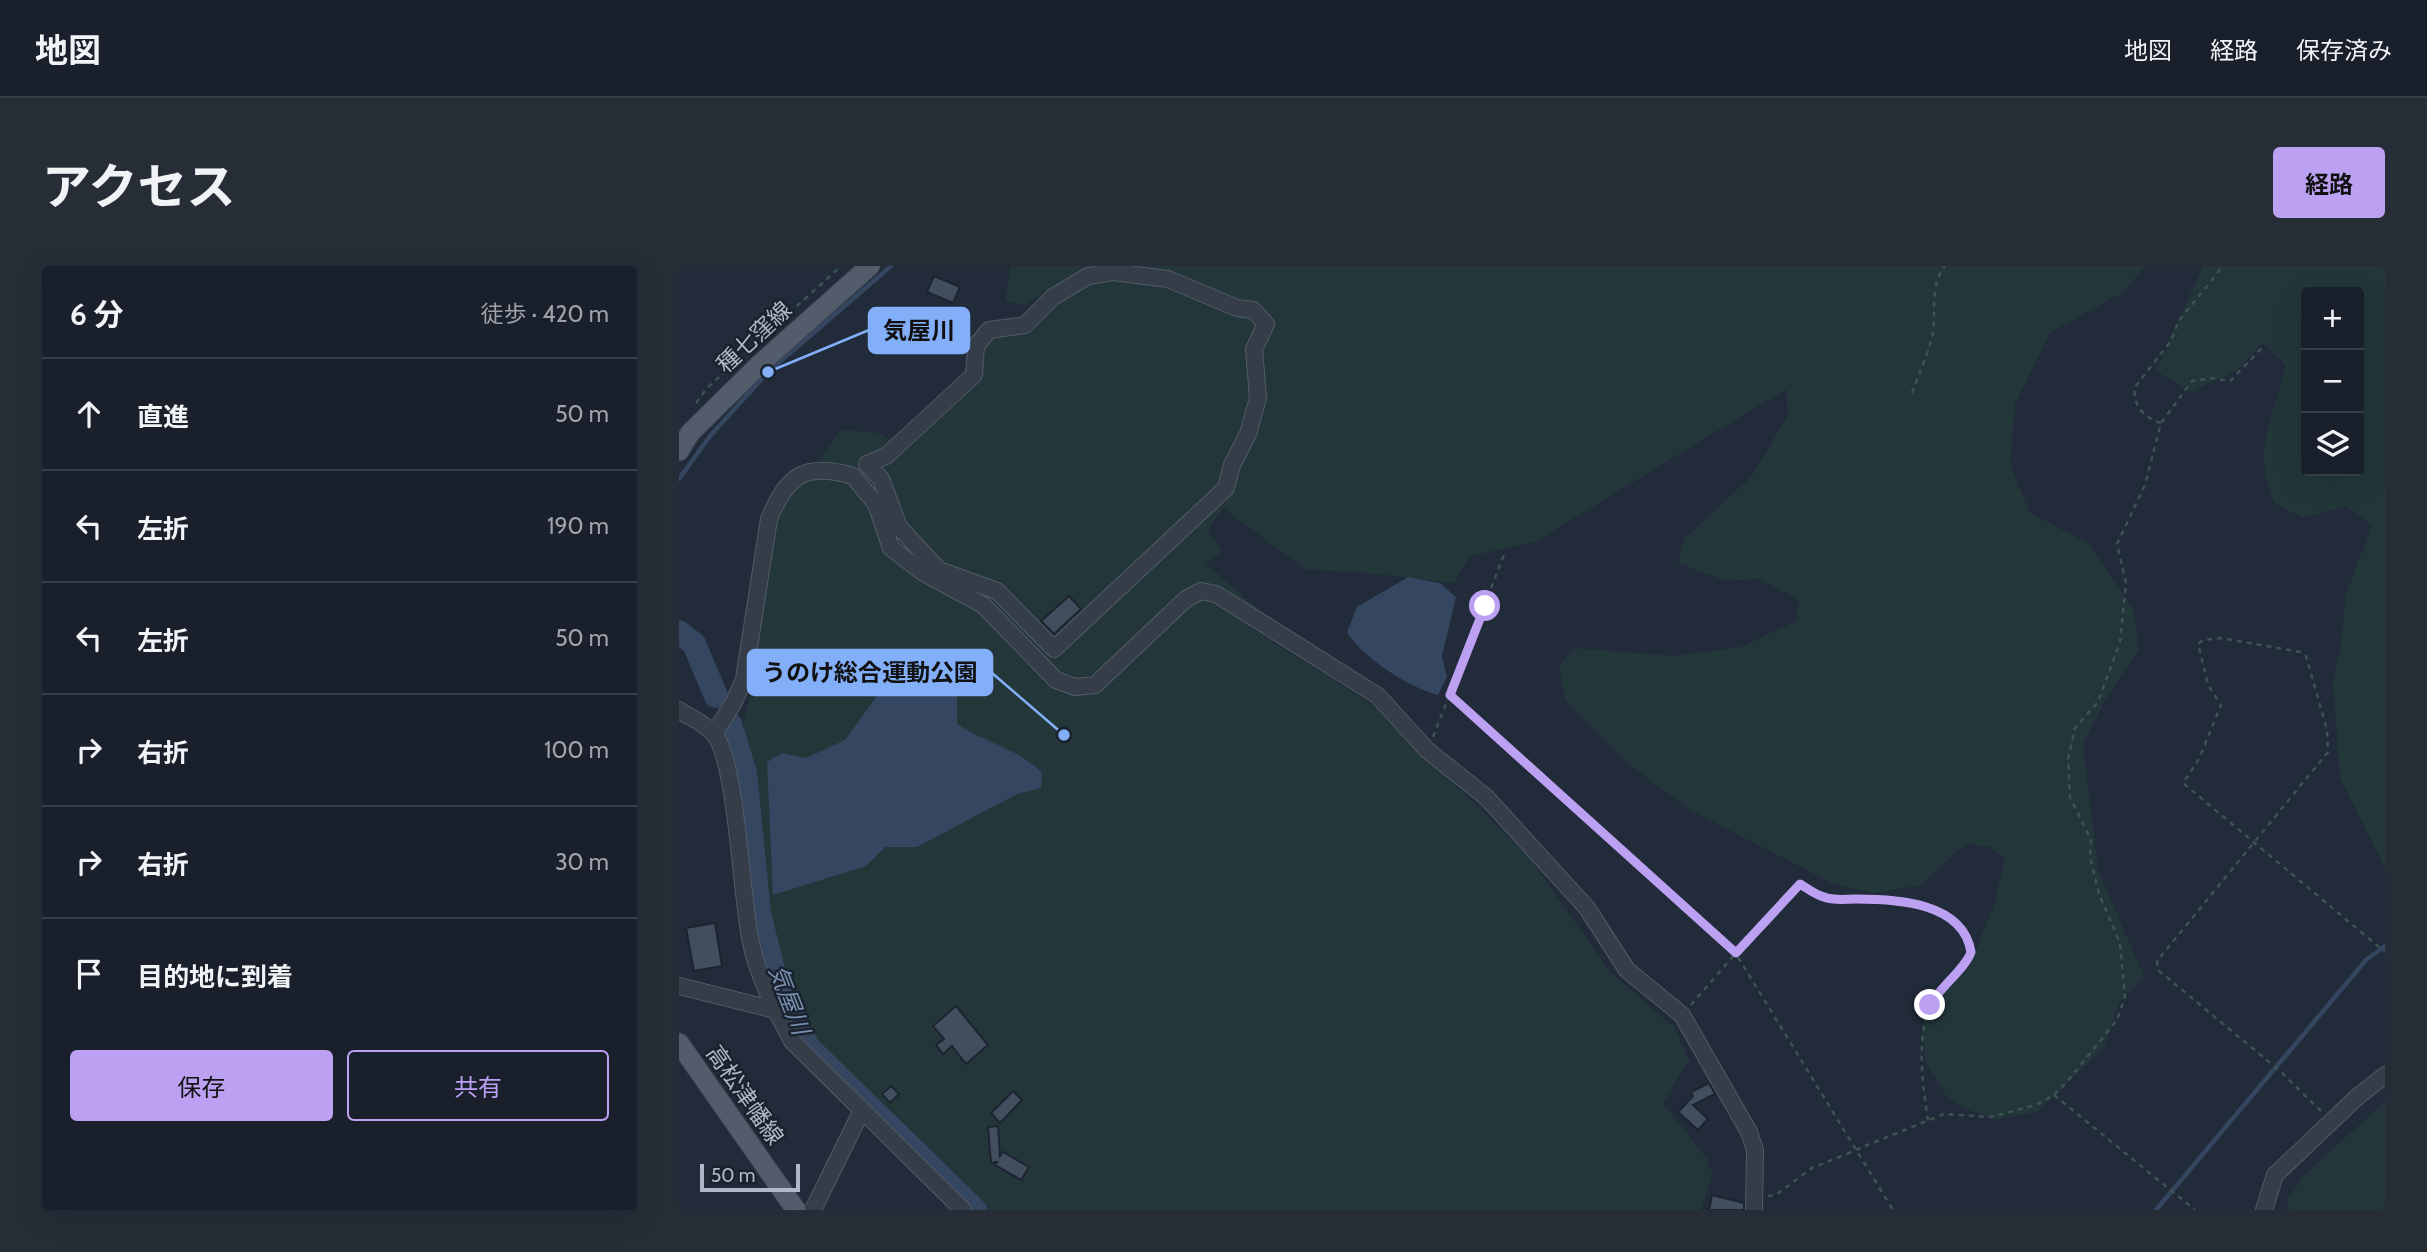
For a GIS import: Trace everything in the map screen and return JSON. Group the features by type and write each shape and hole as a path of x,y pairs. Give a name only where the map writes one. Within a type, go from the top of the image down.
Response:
{"main road":[{"name":"種七窪線","path":"679,451 690,433 759,365 870,266"},
{"name":"高松津幡線","path":"679,1043 796,1210"}],"street":[{"path":"1113,272 1168,279 1226,304 1253,310 1266,324 1254,349 1258,398 1248,434 1232,466 1226,488 1054,649 997,592 939,570 899,527 890,496 881,478 867,464 886,456 974,375 976,346 989,330 1025,325 1053,297 1088,276 1113,272"},
{"path":"714,734 734,702 744,679 769,519 779,496 797,475 818,469 853,476 876,504 891,548 922,572 983,605 1056,680 1075,687 1095,685 1186,599 1201,591 1216,594 1378,696 1427,750 1486,797 1587,908 1627,970 1682,1015 1749,1132 1755,1150 1754,1204"},
{"path":"679,710 714,734 729,767 741,886 751,946 775,1010 792,1041 963,1210"},
{"path":"679,986 775,1010"},
{"path":"2264,1210 2275,1175 2331,1121 2385,1075"},
{"path":"813,1210 862,1110"}],"path":[{"path":"1912,393 1932,339 1933,304 1940,273 1945,266"},
{"path":"2161,423 2150,420 2140,410 2134,396 2135,387 2171,341 2178,322 2223,266"},
{"path":"1754,1204 1776,1195 1812,1168 1944,1114 1991,1117 2036,1105 2054,1095 2117,1020 2125,997 2120,943 2099,894 2090,856 2091,840 2070,797 2067,760 2075,728 2098,702 2120,642 2126,583 2116,544 2145,485 2161,423 2192,381 2211,378 2230,381 2262,348"},
{"path":"1427,750 1505,552"},
{"path":"2331,1121 2280,1071 2158,970 2157,961 2254,843 2328,752 2327,730 2306,656 2233,640 2203,640 2198,644 2208,685 2221,705 2199,759 2183,783 2254,843 2376,945 2385,953"},
{"path":"1450,695 1736,953 1893,1210"},
{"path":"1682,1015 1800,884 1822,897 1895,901 1922,906 1955,922 1971,952 1968,960 1937,993 1924,1021 1923,1088 1928,1120"},
{"path":"2054,1095 2195,1210"}],"green space":[{"path":"1011,266 1088,266 1025,305 1005,301"},
{"path":"1131,266 2145,266 2124,292 2050,333 2015,404 2010,464 2030,513 2088,543 2133,608 2139,651 2105,700 2083,744 2098,869 2144,977 2119,1003 2104,1048 2037,1112 1998,1119 1971,1111 1947,1097 1925,1062 1922,1026 1936,998 1969,967 1994,905 2005,858 1990,847 1965,844 1921,885 1873,893 1833,884 1689,809 1632,767 1565,700 1559,666 1574,648 1675,656 1741,647 1796,621 1799,600 1759,579 1725,581 1678,563 1685,538 1751,477 1788,415 1786,389 1535,542 1470,556 1454,583 1305,569 1223,508 1208,531 1222,552 1205,563 1256,607 1249,627 1373,705 1531,859 1610,972 1674,1027 1689,1060 1663,1103 1707,1159 1713,1175 1701,1210 987,1210 813,1043 782,978 769,929 762,825 743,722 756,675 767,527 841,430 880,433 899,446 979,368 980,347 993,331 1081,282 1125,276 1194,298","holes":["1258,407 1224,505 1224,471"]},
{"path":"2203,266 2385,266 2385,868 2340,778 2333,684 2346,595 2372,524 2345,506 2303,518 2274,503 2264,465 2265,449 2286,365 2262,343 2238,370 2191,392 2156,371"},
{"path":"2385,1102 2385,1210 2289,1210 2287,1201 2304,1175"}],"water":[{"path":"1408,577 1440,583 1456,597 1442,656 1447,677 1438,695 1387,670 1364,652 1347,632 1357,607"},
{"path":"941,673 951,679 957,697 957,724 1021,756 1042,773 1041,788 1017,794 917,847 885,847 866,866 773,895 767,762 782,753 806,758 845,740 882,689 903,678"}],"building":[{"path":"934,276 960,287 953,303 927,292"},
{"path":"1069,596 1081,609 1054,634 1041,621"},
{"path":"715,923 722,966 694,971 686,928"},
{"path":"956,1006 988,1045 966,1064 952,1046 943,1054 936,1045 944,1039 933,1026"},
{"path":"1709,1083 1715,1094 1693,1105 1708,1119 1698,1130 1678,1112 1693,1096 1691,1092"},
{"path":"891,1086 899,1094 890,1103 882,1094"},
{"path":"1013,1091 1022,1100 1000,1123 991,1113"},
{"path":"998,1126 1000,1156 1003,1152 1029,1167 1021,1180 995,1165 997,1162 991,1163 988,1127"},
{"path":"1712,1195 1744,1203 1744,1210 1709,1210"}],"waterway":[{"name":"気屋川","path":"679,479 710,436 768,372 891,266"},
{"name":"気屋川","path":"679,632 694,644 716,696"},
{"name":"気屋川","path":"730,724 745,773 759,913 776,982 788,1009 808,1047 975,1210"},
{"path":"2156,1210 2366,960 2385,946"}],"place":[{"name":"気屋川","path":"768,372"},
{"name":"うのけ総合運動公園","path":"1064,735"}],"route":[{"path":"1485,606 1450,695 1736,953 1779,903 1800,884 1822,897 1895,901 1922,906 1941,912 1955,922 1970,945 1971,952 1968,960 1950,977 1930,1005"}]}
